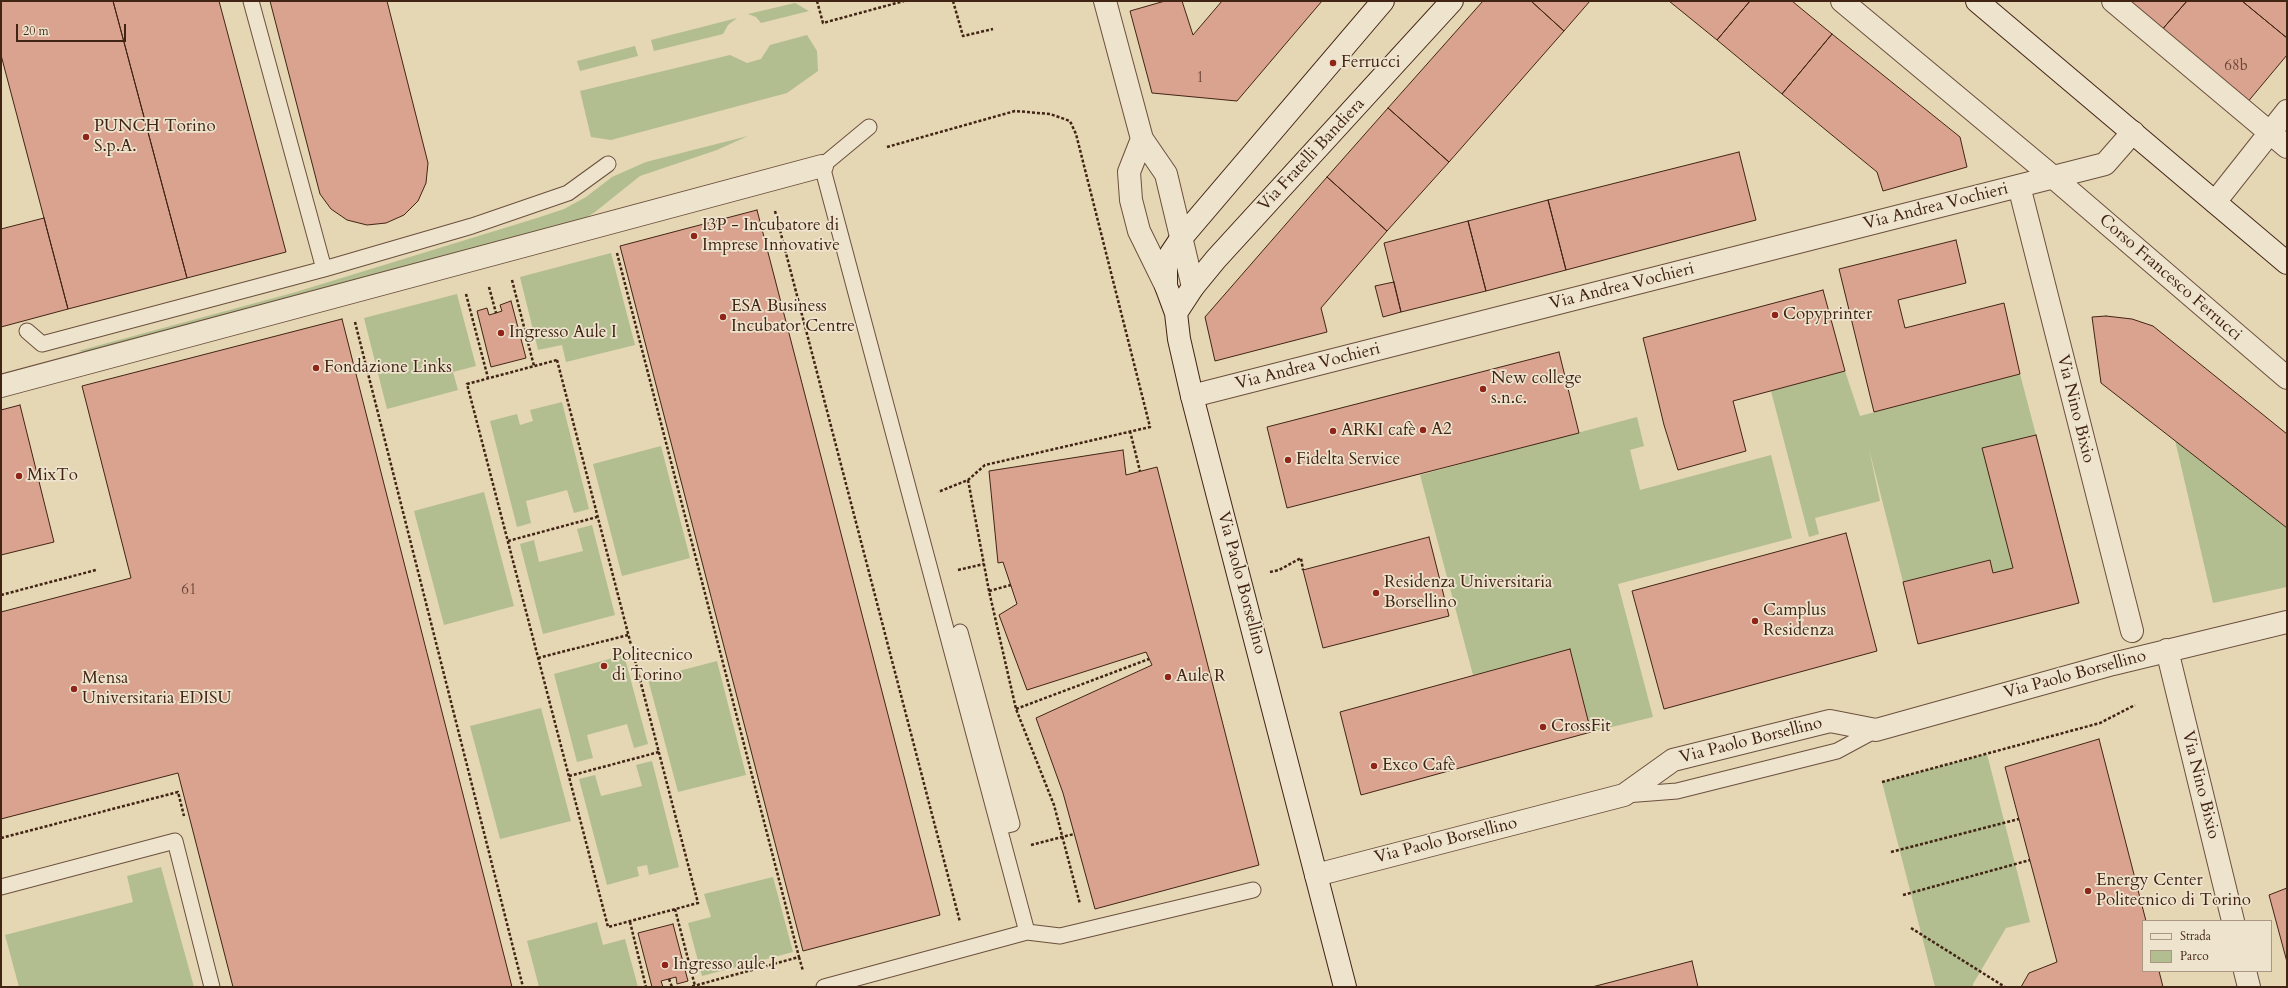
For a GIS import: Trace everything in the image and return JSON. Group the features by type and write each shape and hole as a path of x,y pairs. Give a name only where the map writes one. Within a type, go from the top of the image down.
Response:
{"street":[{"path":"1105,1 1142,139 1166,174 1193,287"},
{"path":"1166,286 1166,267 1170,255 1182,237 1383,1"},
{"name":"Via Fratelli Bandiera","path":"1176,313 1193,287 1216,259 1452,1"},
{"name":"Corso Francesco Ferrucci","path":"1842,1 2053,178 2287,378"},
{"path":"1976,1 2287,262"},
{"path":"2113,1 2287,147"},
{"path":"2215,202 2287,111"},
{"path":"2053,178 2105,164 2133,132"},
{"name":"Via Paolo Borsellino","path":"1142,139 1129,172 1131,200 1139,231 1166,286 1176,313 1179,339 1192,396 1345,987"},
{"path":"1,386 822,166"},
{"name":"Via Andrea Vochieri","path":"1192,396 2053,178"},
{"name":"Via Nino Bixio","path":"2019,186 2132,631"},
{"name":"Via Paolo Borsellino","path":"1316,875 1624,795 1673,760 1830,721 1876,730 2167,650 2287,622"},
{"name":"Via Nino Bixio","path":"2167,650 2233,920"},
{"path":"2245,972 2249,987"}],"lane":[{"path":"251,1 324,269"},
{"path":"869,127 822,166 1027,932"},
{"path":"27,331 42,344 324,269 472,226 568,193 608,164"},
{"path":"960,632 1012,824 999,827"},
{"path":"1624,795 1677,791 1836,751 1876,730"},
{"path":"1,887 175,841 212,987"},
{"path":"824,987 1027,932 1060,936 1253,890"}],"path":[{"path":"817,1 823,23 904,1"},
{"path":"953,1 963,36 993,29"},
{"path":"869,127 877,146 889,148 1014,111 1050,114 1070,121 1076,134 1150,427 1130,430 985,465 968,480 950,489"},
{"path":"768,181 962,929"},
{"path":"610,223 803,972 811,970"},
{"path":"504,251 534,366"},
{"path":"458,263 488,378"},
{"path":"348,293 522,987"},
{"path":"557,360 698,903 608,927 467,384 488,378 557,360"},
{"path":"1130,430 1140,471"},
{"path":"968,480 989,591 1016,709 1054,805 1081,906"},
{"path":"508,541 598,516"},
{"path":"1240,579 1279,570 1301,558 1304,570"},
{"path":"969,567 984,564"},
{"path":"1,595 96,570"},
{"path":"989,591 1011,585"},
{"path":"538,658 628,634"},
{"path":"1016,709 1149,659"},
{"path":"1882,782 2100,723 2135,705"},
{"path":"569,776 659,752"},
{"path":"1891,852 2019,819"},
{"path":"1052,840 1074,834"},
{"path":"1903,895 2030,860"},
{"path":"675,909 695,986"},
{"path":"630,922 646,987"},
{"path":"1911,928 2005,987"},
{"path":"690,987 799,957"},
{"path":"669,979 672,987"}],"green space":[{"path":"795,3 809,11 761,23 756,17 748,14"},
{"path":"737,18 728,25 723,34 654,51 651,40"},
{"path":"807,35 817,51 818,71 787,93 611,140 591,137 580,91 730,55 747,63 761,59 770,45"},
{"path":"635,46 638,56 580,71 577,61"},
{"path":"748,136 717,150 640,176 595,212 576,224 418,263 297,299 87,352 78,351 296,292 537,218 564,209 586,197 612,177 646,162"},
{"path":"611,253 635,345 566,362 562,345 538,350 520,277"},
{"path":"457,294 476,366 453,372 458,390 387,409 364,318"},
{"path":"1845,371 1860,416 2020,374 2036,435 1983,448 2013,568 1993,573 1989,560 1903,582 1869,449 1880,501 1815,518 1819,534 1809,537 1771,391"},
{"path":"562,402 589,509 574,513 567,490 526,501 531,523 517,527 490,421 517,414 520,425 533,421 530,410"},
{"path":"1637,417 1644,446 1630,450 1640,490 1771,455 1792,538 1618,584 1653,717 1591,732 1570,650 1473,675 1420,475"},
{"path":"2175,440 2287,528 2287,587 2213,603"},
{"path":"661,446 690,558 622,576 593,464"},
{"path":"484,492 514,606 444,625 414,511"},
{"path":"592,525 615,615 543,634 520,544 534,540 539,562 583,551 577,529"},
{"path":"624,655 648,744 634,748 627,724 587,735 593,758 577,762 554,674"},
{"path":"717,661 746,775 678,792 648,679"},
{"path":"541,708 571,821 500,839 470,726"},
{"path":"1987,754 2030,922 2006,928 1973,984 1973,987 1935,987 1882,782"},
{"path":"652,761 679,867 649,875 647,865 637,867 639,876 607,885 579,779 595,775 601,796 642,786 636,765"},
{"path":"161,867 194,987 19,987 5,935 133,902 127,876"},
{"path":"773,877 793,952 702,976 688,923 711,917 704,894"},
{"path":"597,922 603,945 625,939 638,987 539,987 527,941"}],"building":[{"name":"PUNCH Torino S.p.A.","path":"1,1 113,1 187,278 68,309 1,55"},
{"path":"113,1 219,1 286,252 187,278"},
{"path":"270,1 387,1 428,163 426,183 418,201 404,215 386,223 367,225 347,220 331,209 320,194"},
{"path":"1165,1 1182,1 1193,35 1222,1 1322,1 1237,101 1152,93 1130,11"},
{"path":"1483,1 1531,1 1564,31 1449,162 1388,108"},
{"path":"1531,1 1590,1 1564,31"},
{"path":"1669,1 1750,1 1717,40"},
{"path":"1750,1 1792,1 1832,34 1782,94 1717,40"},
{"path":"2123,1 2187,1 2160,32"},
{"path":"2187,1 2242,1 2287,38 2287,55 2246,104 2160,32"},
{"path":"2242,1 2287,1 2287,38"},
{"path":"1832,34 1960,137 1967,167 1883,191 1877,172 1782,94"},
{"path":"1388,108 1449,162 1387,231 1327,177"},
{"path":"1739,152 1756,220 1566,270 1548,200"},
{"path":"1327,177 1387,231 1321,308 1327,332 1215,361 1205,317"},
{"path":"1548,200 1566,270 1486,291 1468,221"},
{"path":"757,210 940,915 803,951 620,246"},
{"path":"44,218 68,309 1,327 1,229"},
{"path":"1468,221 1486,291 1401,312 1384,243"},
{"path":"1956,240 1966,283 1898,300 1905,328 2004,303 2020,374 1874,412 1839,269"},
{"path":"1394,282 1401,312 1383,317 1375,286"},
{"path":"1823,290 1845,371 1733,401 1746,451 1678,470 1664,425 1643,338"},
{"name":"Ingresso Aule I","path":"511,301 526,358 491,367 477,311 487,308 489,315 496,313 502,311 500,305"},
{"path":"2106,316 2132,319 2153,326 2287,434 2287,528 2101,383 2092,317"},
{"path":"342,319 512,987 233,987 178,773 1,819 1,612 131,578 82,386"},
{"name":"A2","path":"1559,352 1579,433 1287,508 1267,427"},
{"name":"MixTo","path":"20,405 54,542 1,555 1,410"},
{"path":"2036,435 2079,603 1918,644 1903,582 1990,560 1993,573 2013,568 1982,448"},
{"name":"Aule R","path":"1123,450 1126,475 1157,467 1259,865 1095,909 1063,793 1036,718 1152,665 1146,652 1027,690 999,615 1017,604 1003,562 998,563 989,471"},
{"name":"Camplus Residenza","path":"1846,533 1877,651 1664,709 1632,591"},
{"path":"1429,537 1449,616 1323,648 1303,570"},
{"path":"1570,649 1591,732 1361,795 1340,712"},
{"name":"Energy Center Politecnico di Torino","path":"2099,739 2146,920 2142,920 2142,972 2159,972 2163,987 2021,987 2029,973 2057,962 2005,767"},
{"path":"2287,888 2287,962 2269,895"},
{"name":"Ingresso aule I","path":"673,924 688,981 677,984 676,977 661,981 663,987 652,987 638,933"},
{"path":"1692,961 1698,987 1592,987"}],"place":[{"name":"Ferrucci","path":"1333,63"},
{"name":"PUNCH Torino S.p.A.","path":"86,137"},
{"name":"I3P - Incubatore di Imprese Innovative","path":"694,236"},
{"name":"Copyprinter","path":"1775,315"},
{"name":"ESA Business Incubator Centre","path":"723,317"},
{"name":"Ingresso Aule I","path":"501,333"},
{"name":"Fondazione Links","path":"316,368"},
{"name":"New college s.n.c.","path":"1483,389"},
{"name":"A2","path":"1423,430"},
{"name":"ARKI cafè","path":"1333,431"},
{"name":"Fidelta Service","path":"1288,460"},
{"name":"MixTo","path":"19,476"},
{"name":"Residenza Universitaria Borsellino","path":"1376,593"},
{"name":"Camplus Residenza","path":"1755,621"},
{"name":"Politecnico di Torino","path":"604,666"},
{"name":"Aule R","path":"1168,677"},
{"name":"Mensa Universitaria EDISU","path":"74,689"},
{"name":"CrossFit","path":"1543,727"},
{"name":"Exco Cafè","path":"1374,766"},
{"name":"Energy Center Politecnico di Torino","path":"2088,891"},
{"name":"Ingresso aule I","path":"665,965"}]}
